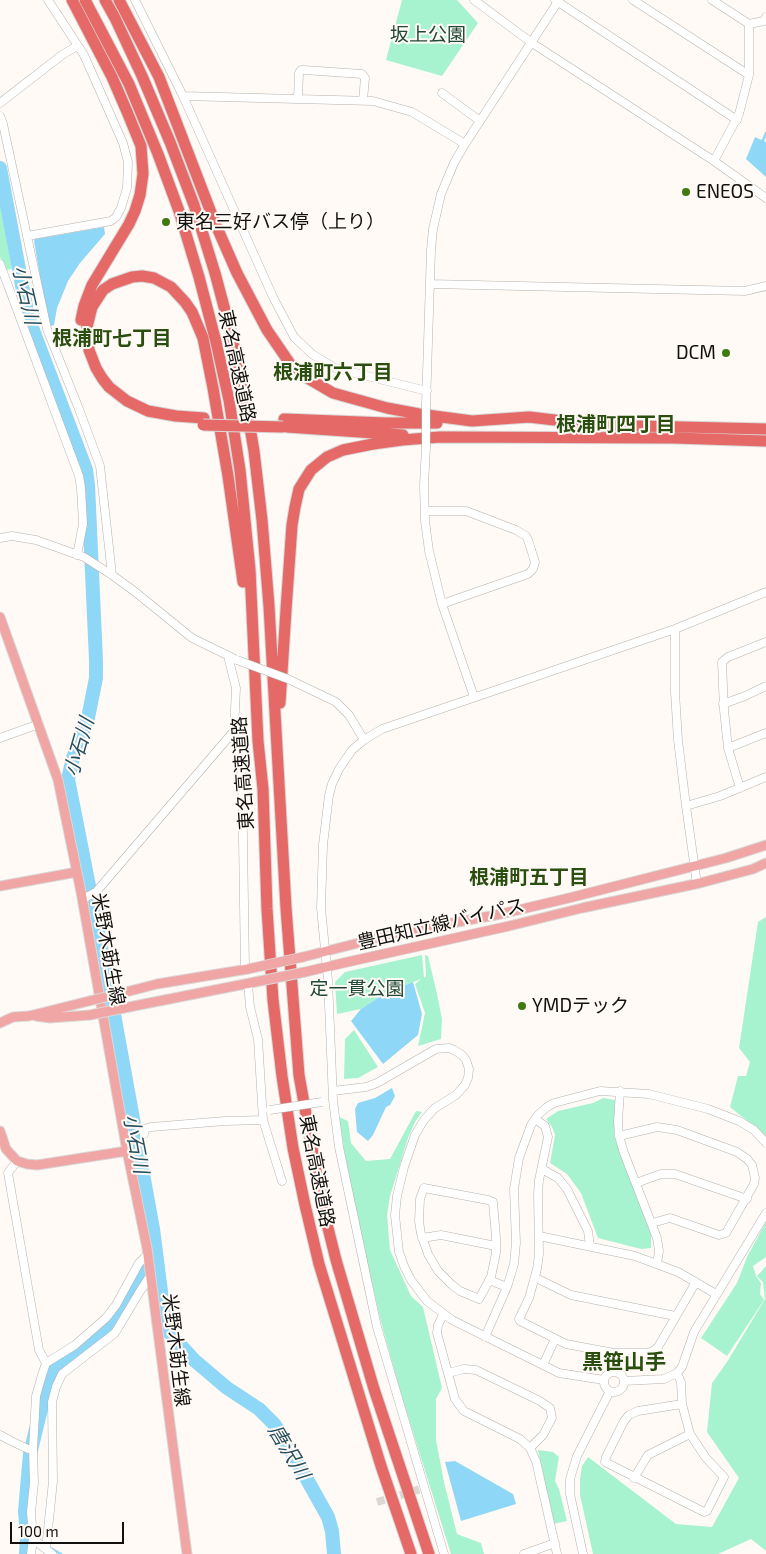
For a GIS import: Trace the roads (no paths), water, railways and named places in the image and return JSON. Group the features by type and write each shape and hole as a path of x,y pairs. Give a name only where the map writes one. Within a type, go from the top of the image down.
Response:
{"highway":[{"path":"72,0 112,78 128,114 141,146 143,174 140,195 129,224 92,285 82,313 80,331 87,365 108,395 131,411 157,420 180,424 203,421"},
{"name":"東名高速道路","path":"85,0 129,84 179,211 199,278 229,400 242,489 250,570 273,1000 293,1148 305,1205 336,1320 381,1466 411,1554"},
{"name":"東名高速道路","path":"105,0 142,76 170,142 196,214 232,333 254,451 262,520 280,823 299,1075 324,1213 377,1398 429,1554"},
{"path":"119,0 159,77 215,223 237,273 267,330 291,365 309,379 333,392 387,408 472,421"},
{"path":"258,741 242,571 228,476 203,338 192,312 171,287 142,276 132,276 112,284 103,290 92,307 87,327 89,350 96,368 102,378 117,394 127,401 142,408 169,415 203,421 284,423 442,423 529,417 597,425 766,429"},
{"path":"284,423 440,437 676,438 766,441"},
{"path":"276,745 292,525 299,489 311,470 327,457 343,450 402,440 440,437"}],"main road":[{"name":"米野木莇生線","path":"0,617 58,780 84,899 127,1151 148,1257 187,1554"},
{"name":"豊田知立線バイパス","path":"247,969 325,952 398,933 501,914 694,867 766,845"},
{"name":"豊田知立線バイパス","path":"252,983 327,968 582,908 698,884 766,863"},
{"name":"米野木莇生線","path":"0,886 77,872"},
{"path":"0,1023 157,984 247,969"},
{"path":"29,1016 50,1018 90,1015 252,983"},
{"path":"0,1130 6,1149 17,1161 27,1164 37,1165 127,1151"}],"street":[{"path":"27,236 111,221 116,218 126,194 128,175 128,162 123,143 84,55 48,0"},
{"path":"474,0 532,43 714,161 766,198"},
{"path":"633,0 749,75"},
{"path":"712,0 749,24 764,22 766,17"},
{"path":"137,1 183,96 273,297 294,337 312,354 335,368 427,391"},
{"path":"474,697 434,578 425,511 431,250 437,211 446,181 465,144 532,43 557,1 737,120"},
{"path":"714,161 737,120 749,75 749,24"},
{"path":"0,103 62,55 78,46"},
{"path":"298,98 299,73 301,70 304,70 362,74 365,78 363,100"},
{"path":"442,93 480,120"},
{"path":"183,96 373,101 412,112 465,144"},
{"path":"0,116 47,329 80,409 100,466 112,574"},
{"path":"0,264 79,476 83,524 81,556"},
{"path":"430,284 736,291 766,286"},
{"path":"425,511 466,511 516,530 526,536 535,562 533,570 528,574 442,604"},
{"path":"0,538 12,536 36,540 81,556 101,567 192,638 228,656 288,679 336,702 349,715 364,740"},
{"path":"444,1554 377,1327 342,1164 333,1100 327,968 320,908 323,845 329,794 335,776 343,761 352,750 364,740 390,726 675,630 766,592"},
{"path":"675,630 675,692 678,740 694,867 698,884"},
{"path":"740,788 728,748 723,704 722,662 728,657 766,642"},
{"path":"228,656 236,688 234,731 242,774 247,969"},
{"path":"723,704 766,686"},
{"path":"0,738 39,724"},
{"path":"84,899 96,892 234,731"},
{"path":"728,748 766,733"},
{"path":"686,806 766,777"},
{"path":"252,983 250,1007 258,1039 267,1110 263,1120 282,1181"},
{"path":"333,1091 366,1087 377,1083 436,1049 454,1050 466,1060 469,1074 463,1089 435,1108 424,1120 415,1135 402,1177 395,1215 399,1252 404,1266 419,1292 443,1315 559,1373 604,1380"},
{"path":"485,1336 507,1287 515,1256 514,1195 516,1170 522,1146 535,1119 547,1107 554,1103 607,1090 649,1094 715,1111 743,1123 754,1130 766,1143"},
{"path":"620,1091 619,1136 659,1243 660,1251 657,1264"},
{"path":"267,1110 333,1100"},
{"path":"535,1119 545,1126 548,1133 538,1194 539,1259 536,1278 520,1320 566,1344 614,1353 648,1353 658,1347 696,1282"},
{"path":"144,1134 144,1129 151,1127 263,1120"},
{"path":"619,1136 655,1127 677,1130 741,1154 752,1165 755,1178 753,1188 723,1235 670,1218 652,1223"},
{"path":"0,1177 8,1173 17,1161"},
{"path":"542,1169 558,1178 566,1189 588,1231 590,1246"},
{"path":"8,1173 39,1350 46,1364"},
{"path":"636,1183 661,1174 675,1174 747,1199"},
{"path":"426,1188 493,1202 496,1246 490,1280 480,1300 460,1291 444,1278 433,1264 422,1238 419,1206 422,1191 426,1188"},
{"path":"624,1381 664,1379 677,1373 685,1361 694,1332 766,1212"},
{"path":"422,1238 439,1234 496,1246"},
{"path":"539,1236 626,1253 678,1272 716,1294"},
{"path":"31,1554 30,1512 34,1482 33,1449 36,1396 46,1364 80,1342 106,1318 116,1305 139,1263 148,1257"},
{"path":"49,1551 52,1481 52,1402 56,1387 62,1374 115,1333 148,1279 151,1278"},
{"path":"536,1278 571,1295 675,1316"},
{"path":"490,1280 507,1287"},
{"path":"443,1315 438,1325 437,1333 455,1399 464,1411 520,1439 530,1448 536,1461 557,1554"},
{"path":"543,1366 554,1339"},
{"path":"448,1373 464,1369 476,1370 540,1401 550,1408 552,1418 543,1436 530,1448"},
{"path":"616,1372 622,1376 624,1386 619,1391 610,1391 605,1386 604,1380 607,1374 616,1372"},
{"path":"677,1373 682,1382 682,1404 690,1434 703,1454 724,1477 706,1512 606,1464 605,1461 626,1418 632,1413 682,1404"},
{"path":"583,1554 570,1494 570,1479 577,1456 610,1391"},
{"path":"0,1434 28,1449 33,1449"},
{"path":"634,1478 648,1455 690,1434"},
{"path":"32,1539 49,1551"},
{"path":"524,1554 555,1543"}],"water":[{"path":"755,137 766,142 766,177 746,159"},
{"path":"104,227 105,234 80,263 68,281 57,308 54,325 51,326 42,288 35,239"},
{"path":"413,982 422,1014 418,1035 383,1064 351,1021 361,1009 384,994"},
{"path":"392,1088 395,1096 390,1105 386,1107 373,1135 368,1141 357,1132 355,1109 358,1103 375,1098"},
{"path":"455,1461 513,1494 516,1504 461,1521 445,1462"}],"waterway":[{"path":"762,143 766,133"},
{"name":"小石川","path":"0,168 28,317 86,470 96,678 88,718 73,758 68,779 112,1003 153,1229 165,1323 172,1336 194,1360 227,1388 259,1409 274,1424 328,1517 332,1531 334,1554"},
{"path":"26,1554 25,1511 30,1454 49,1376 60,1362 78,1350 112,1321 119,1312 141,1268 156,1253"},
{"path":"25,1524 30,1528"},
{"path":"47,1546 61,1554"}],"tunnel":[{"path":"377,1502 424,1488"}],"place":[{"name":"ENEOS","path":"686,192"},
{"name":"東名三好バス停（上り）","path":"166,222"},
{"name":"DCM","path":"726,353"},
{"name":"YMDテック","path":"522,1006"}],"district":[{"name":"根浦町七丁目","path":"112,338"},
{"name":"根浦町六丁目","path":"333,372"},
{"name":"根浦町四丁目","path":"616,424"},
{"name":"根浦町五丁目","path":"529,877"},
{"name":"黒笹山手","path":"624,1362"}],"park label":[{"name":"坂上公園","path":"428,35"},
{"name":"定一貫公園","path":"357,989"}],"water label":[{"name":"唐沢川","path":"289,1452"}]}
